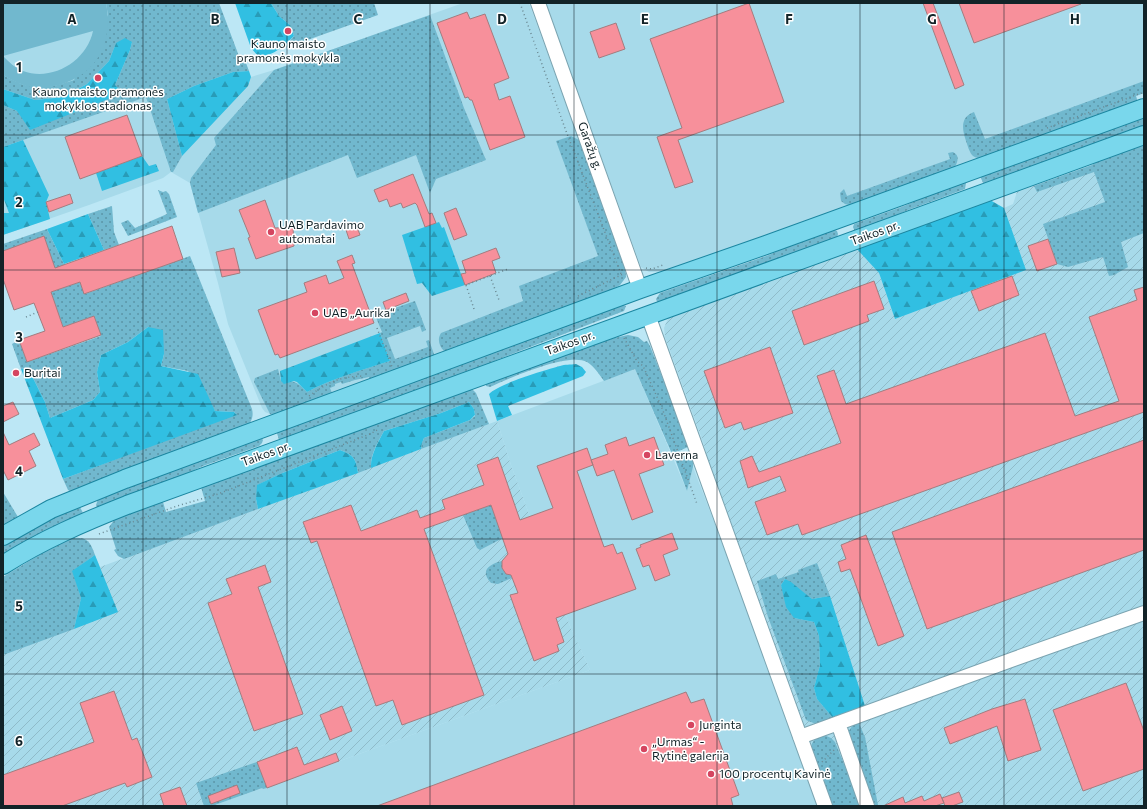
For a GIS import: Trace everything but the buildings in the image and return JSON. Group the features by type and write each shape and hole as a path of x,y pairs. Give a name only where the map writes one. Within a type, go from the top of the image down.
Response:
{"main road":[{"name":"Taikos pr.","path":"3,536 51,509 94,491 640,289 846,217 1144,108"},
{"name":"Taikos pr.","path":"3,565 36,545 96,526 262,455 1144,135"},
{"path":"968,172 976,196"},
{"path":"846,217 847,231 851,242"},
{"path":"640,289 648,315"},
{"path":"262,455 267,446 268,438 264,428"},
{"path":"94,491 90,500 89,508 96,526"}],"street":[{"name":"Garažų g.","path":"538,3 640,289"},
{"path":"648,315 825,806"},
{"path":"800,737 1144,613"},
{"path":"838,723 867,806"}],"path":[{"path":"520,3 566,132 621,274"},
{"path":"474,309 466,285 508,270"},
{"path":"490,276 499,300"},
{"path":"26,317 38,312"},
{"path":"377,328 392,367"},
{"path":"626,342 637,361 643,366 656,394 697,504"},
{"path":"96,526 170,509 218,494 370,434 382,427"},
{"path":"813,772 844,739"}],"shaded area":[{"path":"3,3 219,3 240,59 244,58 251,77 463,3 529,3 625,265 626,277 620,285 613,289 384,376 370,379 332,393 314,403 275,416 265,412 262,408 228,324 190,183 171,172 163,178 3,235"},
{"path":"3,3 106,3 108,16 107,29 101,52 95,62 87,70 77,78 65,83 50,87 35,88 14,81 3,75 3,56","holes":["93,31 84,51 76,60 56,71 45,74 34,74 23,71 15,67 3,56"]},
{"name":"Kauno maisto pramonės mokyklos stadionas","path":"106,3 219,3 240,59 244,58 249,71 233,72 194,86 167,99 182,156 173,172 171,172 146,97 3,147 3,105 17,111 115,85 132,42 116,43 109,61 87,84 64,97 35,100 3,89 3,75 22,84 38,87 54,86 74,80 108,15"},
{"path":"271,3 374,3 378,15 282,49 294,36 290,25 279,16"},
{"path":"545,3 1144,3 1144,93 1136,96 1138,103 742,247 658,272 649,272 641,267"},
{"path":"430,15 464,108 486,160 436,179 430,193 416,155 357,178 348,155 198,213 190,183 191,178 216,145 214,138 274,70"},
{"path":"1144,81 1144,93 1136,96 1138,103 982,159 976,158 970,153 963,128 964,120 969,114 974,112 985,139"},
{"path":"1144,115 1144,129 984,185 980,176"},
{"path":"571,136 579,140 625,265 626,277 620,285 582,303 451,354 444,351 439,342 441,333 523,301 519,286 598,256 556,141"},
{"path":"1144,141 1144,806 829,806 714,481 704,445 665,337 664,328 666,323 669,317 856,247 879,273 895,319 1025,270 1004,208 1013,204 1017,192 1092,165 1103,157"},
{"path":"1144,141 1144,233 1121,242 1128,267 1114,275 1109,276 1103,257 1068,267 1057,264 1043,224 1105,202 1094,172 1037,192 1034,186 1092,165 1103,157"},
{"path":"953,152 958,158 954,169 853,206 845,204 841,201 840,193 844,189 847,196 950,159 948,153"},
{"path":"961,181 966,183 965,189 908,210 867,229 855,232 853,227 854,224 904,206"},
{"path":"158,190 163,192 166,191 169,194 177,217 128,236 121,223 128,220 135,228 167,214"},
{"path":"112,206 114,232 119,245 104,250 88,214"},
{"path":"47,229 69,278 60,282 44,237 3,251 3,244"},
{"path":"832,229 837,231 837,238 658,304 656,299 660,293 769,255 797,242"},
{"path":"190,256 252,409 253,414 251,421 247,428 73,493 68,490 63,479 236,414 234,412 215,411 188,371 161,366 164,354 148,327 128,342 101,355 97,372 100,392 93,400 50,418 45,402 28,368 21,369 12,344 19,340 27,362 101,336 94,316 63,327 51,292 80,282 85,294"},
{"path":"415,301 426,330 422,332 420,326 387,338 395,359 428,347 426,341 429,340 434,358 384,376 370,379 369,377 342,384 341,382 335,384 335,386 330,388 332,393 314,403 275,416 270,414 254,382 255,378 278,369 281,381 296,383 307,392 337,378 390,361 380,333 382,332 375,315"},
{"path":"621,304 626,306 624,311 499,359 454,379 280,443 276,430"},
{"path":"628,335 638,337 644,342 647,341 650,346 688,442 688,447 672,454 635,369 604,381 594,368 587,362 567,360 539,367 490,387 486,386 486,384 614,338"},
{"path":"635,369 687,491 693,467 821,806 212,806 262,788 263,789 590,670 570,626 511,465 497,421"},
{"path":"472,389 476,393 489,424 421,449 424,438 470,420 475,416 474,409 469,402 441,413 384,431 373,453 371,468 358,473 355,460 340,450 280,474 258,485 256,499 258,509 124,559 118,556 114,550 116,549 109,527 115,519 163,502 166,512 205,501 201,487"},
{"path":"497,421 511,465 570,626 590,670 263,789 262,788 212,806 3,806 3,577 49,549 83,538 89,542 100,567"},
{"path":"261,437 263,440 259,446 203,466 158,487 97,508 96,505 98,499 157,477 200,458"},
{"path":"689,454 693,458 693,467 687,491 675,459"},
{"path":"3,492 18,517 16,522 3,529"},
{"path":"491,505 503,538 480,550 477,548 463,515"},
{"path":"80,507 84,515 3,559 3,542 51,516"},
{"path":"71,538 87,540 95,555 73,571 81,598 74,629 3,655 3,577 49,549"},
{"path":"502,561 506,573 511,575 512,578 498,584 491,583 486,571 490,566"},
{"path":"817,563 830,596 812,599 785,579 781,585 794,618 814,622 819,636 820,665 814,688 817,699 833,718 816,724 806,720 768,617 757,581 776,574 778,579 799,572 798,570"},
{"path":"858,721 865,737 878,805 875,805 848,740 850,729"},
{"path":"824,735 831,738 835,742 859,801 859,806 832,806 811,748 812,743 815,740"},
{"path":"257,762 267,788 262,788 212,806 204,806 196,783"}],"green space":[{"path":"235,3 271,3 279,16 290,25 294,36 273,53 258,56 251,48"},
{"path":"125,38 132,42 115,85 122,92 113,97 30,130 17,111 3,105 3,89 35,100 64,97 87,84 109,61 116,43"},
{"path":"249,71 251,77 248,86 182,156 167,99 194,86 233,72"},
{"path":"23,140 49,195 46,202 50,219 3,235 3,213 9,213 3,197 3,147"},
{"path":"142,156 149,166 156,164 159,171 102,191 96,173"},
{"path":"990,200 1004,208 1026,270 895,319 879,273 856,248"},
{"path":"88,214 104,250 64,264 47,229"},
{"path":"439,222 442,228 444,227 465,285 432,296 422,283 417,284 402,235"},
{"path":"148,327 163,330 164,354 161,366 198,374 215,411 234,412 237,415 63,479 21,369 28,368 45,402 50,418 93,400 100,392 97,372 101,355 128,342"},
{"path":"380,333 390,361 337,378 307,392 297,382 294,381 284,384 281,381 280,371"},
{"path":"576,364 582,367 586,372 583,376 508,406 512,415 497,421 489,394 494,390 533,374 562,365"},
{"path":"469,402 474,409 475,415 470,420 424,438 421,449 371,468 373,454 384,431 441,413"},
{"path":"340,450 355,460 358,473 258,509 256,499 257,485"},
{"path":"95,555 118,612 74,629 81,598 72,571"},
{"path":"785,579 812,599 830,596 865,706 833,718 817,699 814,688 820,665 819,636 814,622 794,618 786,607 781,585"}],"place":[{"name":"Kauno maisto pramonės mokykla","path":"288,31"},
{"name":"Kauno maisto pramonės mokyklos stadionas","path":"98,78"},
{"name":"UAB Pardavimo automatai","path":"271,232"},
{"name":"UAB „Aurika“","path":"315,313"},
{"name":"Buritai","path":"16,373"},
{"name":"Laverna","path":"647,455"},
{"name":"Jurginta","path":"691,725"},
{"name":"„Urmas“ - Rytinė galerija","path":"644,749"},
{"name":"100 procentų Kavinė","path":"711,774"}]}
